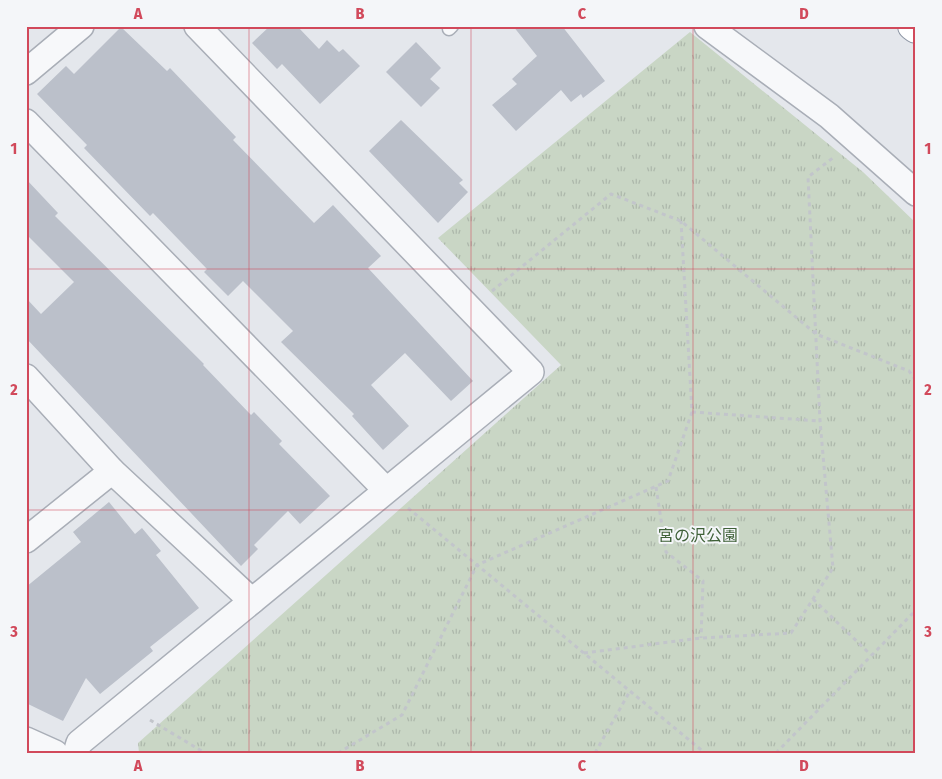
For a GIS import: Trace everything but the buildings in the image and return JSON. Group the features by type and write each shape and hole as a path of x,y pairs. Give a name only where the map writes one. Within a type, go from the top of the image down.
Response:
{"highway":[{"path":"912,26 916,29"}],"street":[{"path":"26,72 81,26"},
{"path":"76,753 79,743 530,372 197,26"},
{"path":"707,26 829,116 916,193"},
{"path":"26,122 386,490"},
{"path":"26,377 112,471 252,600"},
{"path":"26,540 112,471"},
{"path":"26,740 55,753"}],"path":[{"path":"584,653 702,638 791,633 833,568 820,421 808,177 856,140"},
{"path":"470,309 611,194 681,221 816,334 909,371 916,381"},
{"path":"338,753 402,715 477,565 668,481 692,412 681,221"},
{"path":"692,412 820,421"},
{"path":"656,487 666,552 703,581 702,638"},
{"path":"386,490 705,753"},
{"path":"813,599 871,655"},
{"path":"776,753 916,610"},
{"path":"595,753 630,691"},
{"path":"125,706 205,753"}],"green space":[{"name":"宮の沢公園","path":"690,32 863,172 916,223 916,753 139,753 138,743 561,365 438,238"}]}
